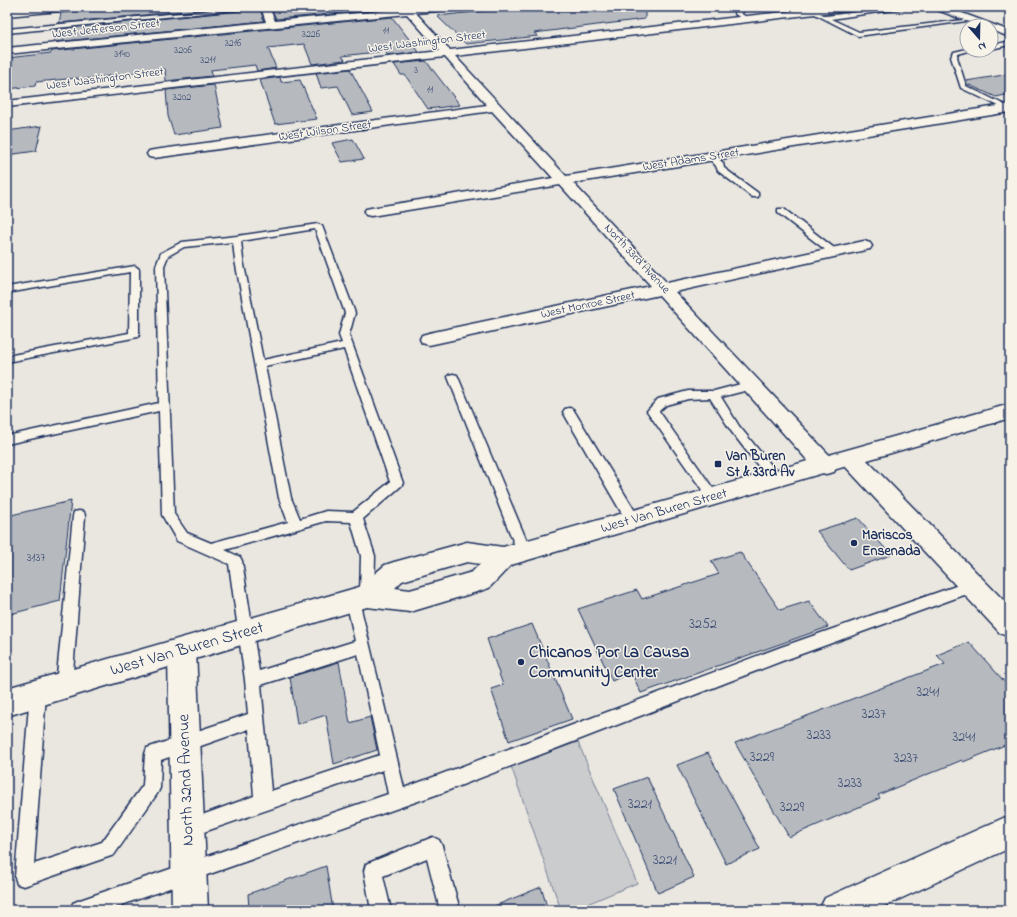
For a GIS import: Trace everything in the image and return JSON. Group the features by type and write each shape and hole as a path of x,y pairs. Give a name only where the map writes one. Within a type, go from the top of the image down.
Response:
{"street":[{"path":"7,13 70,7"},
{"path":"265,7 272,24"},
{"name":"West Jefferson Street","path":"7,51 408,9 446,7"},
{"name":"West Washington Street","path":"7,104 850,7"},
{"path":"938,7 967,18"},
{"name":"North 33rd Avenue","path":"408,9 496,107 665,289 826,466"},
{"path":"999,30 1010,34"},
{"name":"West Wilson Street","path":"154,154 496,107"},
{"name":"West Adams Street","path":"371,212 1009,108"},
{"name":"West Monroe Street","path":"429,339 864,246"},
{"name":"West Van Buren Street","path":"7,702 360,598 410,600 480,580 514,554 826,466 1010,411"},
{"path":"851,458 1010,625"},
{"name":"North 32nd Avenue","path":"182,651 190,910"},
{"path":"837,910 1010,831"}],"lane":[{"path":"7,31 261,7"},
{"path":"738,7 742,10 737,13 746,19"},
{"path":"824,18 903,8 900,7"},
{"path":"811,11 858,34 959,22"},
{"path":"999,46 1007,44"},
{"path":"959,52 956,53 954,57 963,87 1009,108"},
{"path":"712,157 720,165 721,169 755,195"},
{"path":"782,211 835,253"},
{"path":"210,549 326,516 356,517 397,483 344,335 350,313 318,226 238,239 182,245 164,255 160,266 168,515 182,537 210,549 234,562 253,680 263,802"},
{"path":"238,239 239,260 285,498 290,507 296,525"},
{"path":"7,290 135,269 134,334 7,359"},
{"path":"259,364 347,344"},
{"path":"453,377 514,554"},
{"path":"713,497 653,411 662,402 688,396 704,394 714,395 752,385"},
{"path":"714,395 723,414 740,437 776,479"},
{"path":"7,440 164,406"},
{"path":"569,412 633,520"},
{"path":"64,685 79,516"},
{"path":"356,517 368,556 360,598 363,646 398,799"},
{"path":"80,910 444,783 781,654 973,586"},
{"path":"253,680 363,646"},
{"path":"38,693 24,877 108,849 152,788 153,754 256,719"},
{"path":"188,829 389,760"},
{"path":"381,910 373,871 433,846 450,910"}],"shaded area":[{"path":"578,742 637,883 573,910 561,910 511,766"}],"building":[{"path":"122,7 230,7 59,23 61,13"},
{"path":"271,7 308,7 310,10 338,7 385,7 386,9 276,19"},
{"path":"522,7 645,7 645,19 534,33 538,36 466,44 437,16"},
{"path":"260,9 264,21 54,42 57,29"},
{"path":"392,17 419,52 388,56 385,51 342,56 345,60 312,64 304,44 268,48 276,68 257,71 255,65 211,70 212,76 166,81 165,69 78,80 78,78 36,82 35,86 7,89 7,58 51,53 52,51"},
{"path":"426,61 460,105 428,109 405,75 401,75 394,64"},
{"path":"350,69 373,112 352,115 338,86 321,88 316,73"},
{"path":"1010,74 1010,94 996,97 967,84 966,81"},
{"path":"280,77 281,82 300,80 317,119 275,124 260,80"},
{"path":"214,85 223,128 174,135 168,116 166,90"},
{"path":"42,126 36,151 7,155 7,131"},
{"path":"353,139 364,159 342,162 332,143"},
{"path":"71,501 60,601 7,615 7,516"},
{"name":"Mariscos Ensenada","path":"858,518 891,555 849,570 817,531"},
{"path":"740,552 780,610 809,601 828,627 641,693 631,672 612,681 578,609 637,590 642,599 719,574 711,561"},
{"name":"Chicanos Por La Causa Community Center","path":"532,624 572,719 509,741 491,689 503,685 487,639"},
{"path":"969,642 1010,688 1010,743 963,762 962,760 878,795 880,798 789,837 735,743 945,664 937,655"},
{"path":"339,662 350,723 370,717 377,750 334,764 326,715 297,724 290,677"},
{"path":"708,753 760,849 726,864 677,765"},
{"path":"647,777 694,877 658,893 614,789"},
{"path":"326,866 333,910 249,910 248,894"},
{"path":"541,887 548,910 487,910 487,909"}],"place":[{"name":"Van Buren St & 33rd Av","path":"718,464"},
{"name":"Mariscos Ensenada","path":"854,543"},
{"name":"Chicanos Por La Causa Community Center","path":"521,662"}]}
